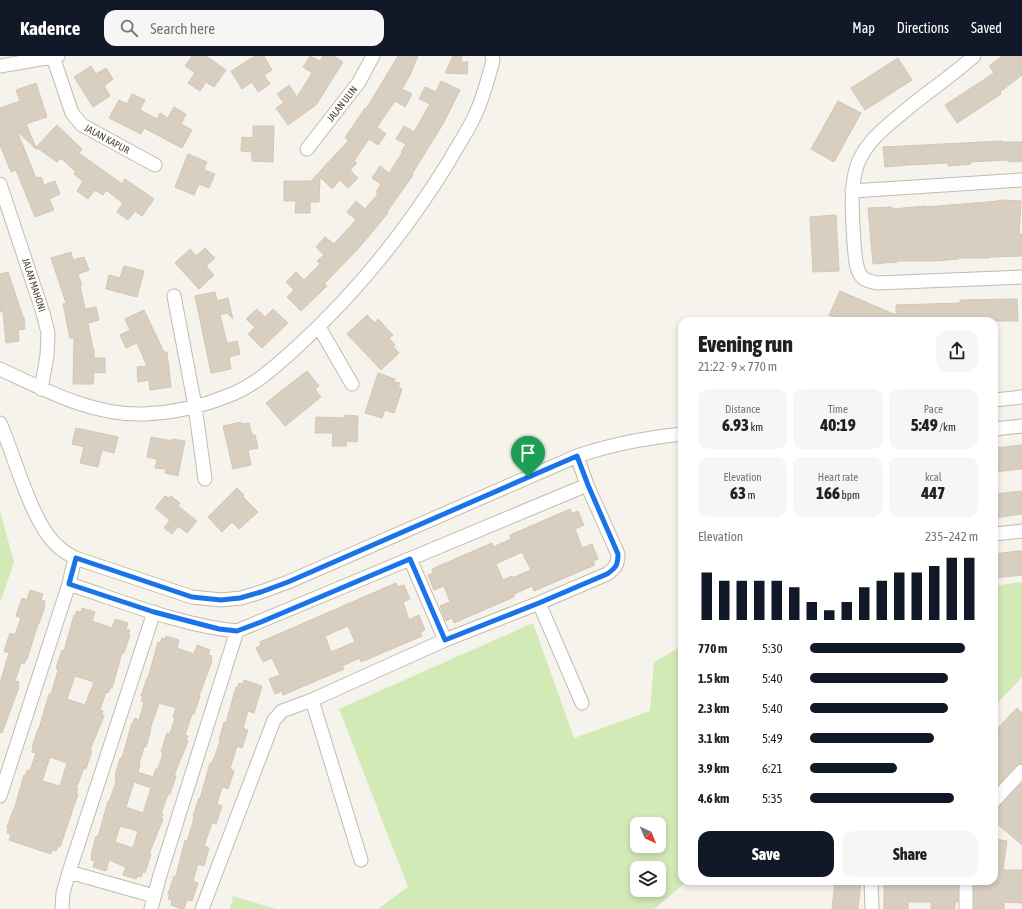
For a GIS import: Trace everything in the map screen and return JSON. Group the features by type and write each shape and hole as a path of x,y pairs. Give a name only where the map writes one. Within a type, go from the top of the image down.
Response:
{"street":[{"name":"JALAN ULIN","path":"306,149 358,82 373,56"},
{"path":"0,369 41,388 83,404 105,411 122,414 150,414 195,406 230,395 255,382 279,363 319,327 378,263 411,219 437,180 476,113 484,92 492,56"},
{"path":"974,56 878,132 859,158 852,191 854,251 859,272 863,278 869,282 877,283 1022,277"},
{"path":"0,66 56,57"},
{"name":"JALAN KAPUR","path":"56,57 72,113 82,125 155,165"},
{"path":"852,191 1022,180"},
{"name":"JALAN MAHONI","path":"0,184 43,313 48,333 47,356 41,388"},
{"path":"174,296 195,406 205,478"},
{"path":"319,327 352,384"},
{"path":"998,400 1022,397"},
{"path":"0,423 33,509 51,540 59,548 76,558 192,597 221,600 240,598 288,582 577,456 606,446 637,439 678,434"},
{"path":"998,429 1022,426"},
{"path":"202,909 274,720 282,711 312,700 445,640 539,603 607,574 615,569 618,563 618,554 577,456"},
{"path":"69,584 154,612 219,629 237,631 588,485"},
{"path":"998,534 1022,531"},
{"path":"0,796 69,584 76,558"},
{"path":"410,559 445,640"},
{"path":"539,603 582,703"},
{"path":"62,909 63,893 69,872 154,612"},
{"path":"69,872 152,903 237,631"},
{"path":"312,700 361,860"},
{"path":"998,797 1022,771"},
{"path":"871,885 872,909"},
{"path":"966,885 966,909"}],"green space":[{"path":"0,511 14,562 0,603"},
{"path":"1022,582 1022,677 998,703 998,585"},
{"path":"533,623 574,738 650,711 654,662 678,648 678,885 682,885 654,909 378,909 408,887 339,709"},
{"path":"233,896 276,909 230,909"}],"building":[{"path":"192,56 206,56 226,70 214,87 206,82 200,91 188,83 195,73 185,66"},
{"path":"255,56 264,56 272,70 264,75 270,84 258,92 252,82 242,89 231,71"},
{"path":"310,56 320,61 323,56 334,56 343,62 316,105 288,125 276,108 284,103 277,94 289,85 297,97 312,73 303,67"},
{"path":"398,56 418,56 402,89 412,94 405,107 395,101 377,127 386,134 378,145 369,139 354,161 357,163 350,170 358,178 348,188 340,180 332,189 320,177 319,202 310,202 310,213 295,213 296,201 284,201 284,181 311,181 349,140 345,138 365,108 366,109"},
{"path":"453,56 462,56 461,62 468,62 467,74 445,73"},
{"path":"1002,56 1022,56 1022,75 1000,92 1001,94 957,123 945,105 994,73 989,66"},
{"path":"898,58 912,80 865,110 851,88"},
{"path":"91,66 96,74 106,68 113,79 104,86 110,96 93,107 74,77"},
{"path":"441,81 460,90 443,124 412,174 413,175 387,212 388,213 358,249 324,284 327,286 301,311 287,297 294,290 286,282 296,272 304,280 320,264 317,261 324,255 316,247 325,237 334,244 356,220 347,212 356,201 365,209 378,194 376,192 381,184 372,178 380,166 389,173 406,144 396,139 404,126 414,132 430,104 419,99 425,87 436,92"},
{"path":"36,83 47,117 26,124 37,150 17,131 36,178 41,177 44,185 55,181 60,194 49,199 54,210 35,217 16,170 11,172 0,145 0,108 20,101 16,90"},
{"path":"132,94 145,100 140,110 157,119 160,113 168,118 174,107 186,114 181,124 192,130 182,148 144,128 141,134 109,118 119,100 127,104"},
{"path":"838,101 861,113 834,162 811,149"},
{"path":"57,125 82,149 79,153 122,184 125,179 154,199 142,216 135,211 128,220 117,212 123,203 106,190 103,195 95,190 88,199 77,191 83,181 74,174 76,172 61,158 57,162 36,147"},
{"path":"253,126 274,126 273,162 252,161 252,152 241,151 242,137 253,138"},
{"path":"1002,141 1022,142 1022,161 1009,162 1009,160 970,162 971,164 948,166 948,163 885,167 883,147"},
{"path":"188,154 207,162 204,170 215,174 209,188 199,184 194,195 175,187"},
{"path":"999,200 1021,201 1019,234 1022,234 1022,256 958,258 935,261 897,261 873,264 868,208 892,207 892,209 926,207"},
{"path":"836,215 839,271 813,272 810,217"},
{"path":"205,248 215,258 206,266 214,275 199,289 175,263 190,249 196,256"},
{"path":"71,252 73,260 84,257 89,270 78,274 82,285 80,286 85,309 96,307 99,320 88,323 94,349 94,358 105,358 105,373 94,372 93,384 73,384 74,338 70,338 63,304 66,303 51,258"},
{"path":"124,266 144,271 137,297 106,289 109,275 120,278"},
{"path":"8,272 24,317 25,329 18,330 19,341 6,343 3,311 0,312 0,274"},
{"path":"840,291 896,315 896,305 960,303 960,300 1017,299 1018,321 998,321 998,317 834,317 829,315"},
{"path":"215,292 217,301 228,298 233,319 227,313 220,315 227,343 237,341 240,354 229,357 231,369 211,373 195,296"},
{"path":"257,309 265,317 273,309 288,323 262,348 248,334 255,327 246,319"},
{"path":"144,310 164,352 167,352 171,387 150,390 149,380 138,382 137,367 147,366 137,343 126,348 120,335 130,330 125,319"},
{"path":"367,315 375,323 378,319 393,335 389,338 399,353 381,370 347,334"},
{"path":"307,371 319,386 315,389 321,397 285,426 266,403"},
{"path":"378,373 395,379 394,382 400,383 398,387 402,389 394,413 385,410 382,418 365,413"},
{"path":"345,415 358,416 357,442 347,441 346,446 332,446 333,433 315,433 316,417 345,418"},
{"path":"241,422 241,424 249,423 252,435 255,435 258,448 248,450 251,465 233,469 223,426"},
{"path":"76,428 118,437 114,453 102,450 98,467 80,463 84,447 72,444"},
{"path":"151,437 172,441 172,439 185,441 178,476 165,473 166,469 155,468 157,459 147,457"},
{"path":"1022,445 1022,469 998,472 998,448"},
{"path":"237,488 244,495 243,497 258,512 239,529 232,522 222,532 208,517"},
{"path":"1022,491 1022,514 998,517 998,494"},
{"path":"165,496 169,498 171,496 180,503 178,506 197,521 187,533 178,526 172,534 164,528 170,520 155,508"},
{"path":"570,509 572,514 578,511 584,525 575,529 582,548 592,544 598,559 593,561 595,565 534,591 532,586 514,594 514,597 454,623 452,618 446,621 440,606 450,602 444,586 434,590 428,575 433,573 432,569 492,543 493,547 511,539 510,535","holes":["522,552 531,570 503,580 496,564"]},
{"path":"1022,551 1022,575 998,578 998,554"},
{"path":"396,583 398,587 404,585 410,599 403,602 409,620 419,615 425,630 420,632 422,636 361,662 360,658 342,666 344,669 283,695 282,691 275,694 269,679 280,675 272,658 263,662 256,648 261,645 260,642","holes":["348,626 355,642 331,652 325,636"]},
{"path":"30,590 43,594 41,600 45,601 45,606 27,659 24,664 21,663 15,681 19,682 19,687 2,733 0,732 0,683 9,653 4,651 10,633 15,635 21,618 16,616 22,598 27,600"},
{"path":"82,608 95,612 92,621 112,628 115,619 128,623 126,629 130,630 128,635 130,635 124,653 122,653 112,688 110,688 108,693 106,692 100,710 103,711 102,715 104,716 90,750 92,751 86,769 84,768 76,789 78,789 76,794 78,794 60,847 58,846 56,851 52,850 51,854 9,840 11,834 7,833 7,828 24,775 26,775 27,770 30,771 36,753 32,752 32,747 49,694 51,694 58,669 56,668 62,650 64,651 74,615 75,616 77,611 81,612","holes":["75,676 94,682 85,705 67,699","50,757 67,763 60,786 42,781"]},
{"path":"166,636 179,640 177,648 194,654 197,645 210,650 208,655 212,656 212,661 194,714 192,714 185,735 188,736 186,741 188,741 174,776 176,776 170,794 168,794 161,814 163,814 161,819 163,819 149,854 151,854 145,873 143,872 141,877 138,876 136,879 123,875 126,867 109,860 106,871 93,867 95,861 91,860 91,855 96,836 98,837 108,801 109,802 116,782 115,776 132,723 135,718 139,720 144,702 141,701 143,696 141,696 148,678 158,642 160,643 162,638 165,639","holes":["159,703 176,708 173,717 175,718 170,734 167,733 161,752 163,753 158,769 156,769 153,777 138,772 144,747 146,747 150,729","134,782 151,788 143,813 126,807","120,826 138,831 133,848 115,842"]},
{"path":"244,680 262,686 254,713 248,711 243,728 248,730 242,748 237,746 230,769 234,771 228,789 222,787 217,804 222,806 216,824 212,823 204,846 209,848 204,866 198,864 193,881 198,883 192,901 187,900 184,909 182,909 171,905 172,900 168,899 170,894 168,894 174,876 176,876 185,840 187,841 193,822 193,816 199,798 200,799 210,763 211,764 214,759 220,741 224,722 226,723 236,687 237,688 239,683 243,684"},
{"path":"1017,708 1022,713 1022,763 1016,766 998,785 999,735 998,728"},
{"path":"1022,783 1022,845 998,824 998,807"},
{"path":"998,840 1007,841 1003,870 1022,870 1022,903 1004,902 1004,909 974,909 974,885 998,885"},
{"path":"835,885 861,885 858,909 832,909"},
{"path":"884,885 958,885 958,902 955,902 955,909 931,909 931,902 908,902 908,909 884,909"}],"route":[{"path":"577,456 618,554 618,563 615,569 607,574 539,603 445,640 410,559 237,631 199,625 69,584 76,558 192,597 221,600 240,598 288,582 528,477 577,456"}]}
